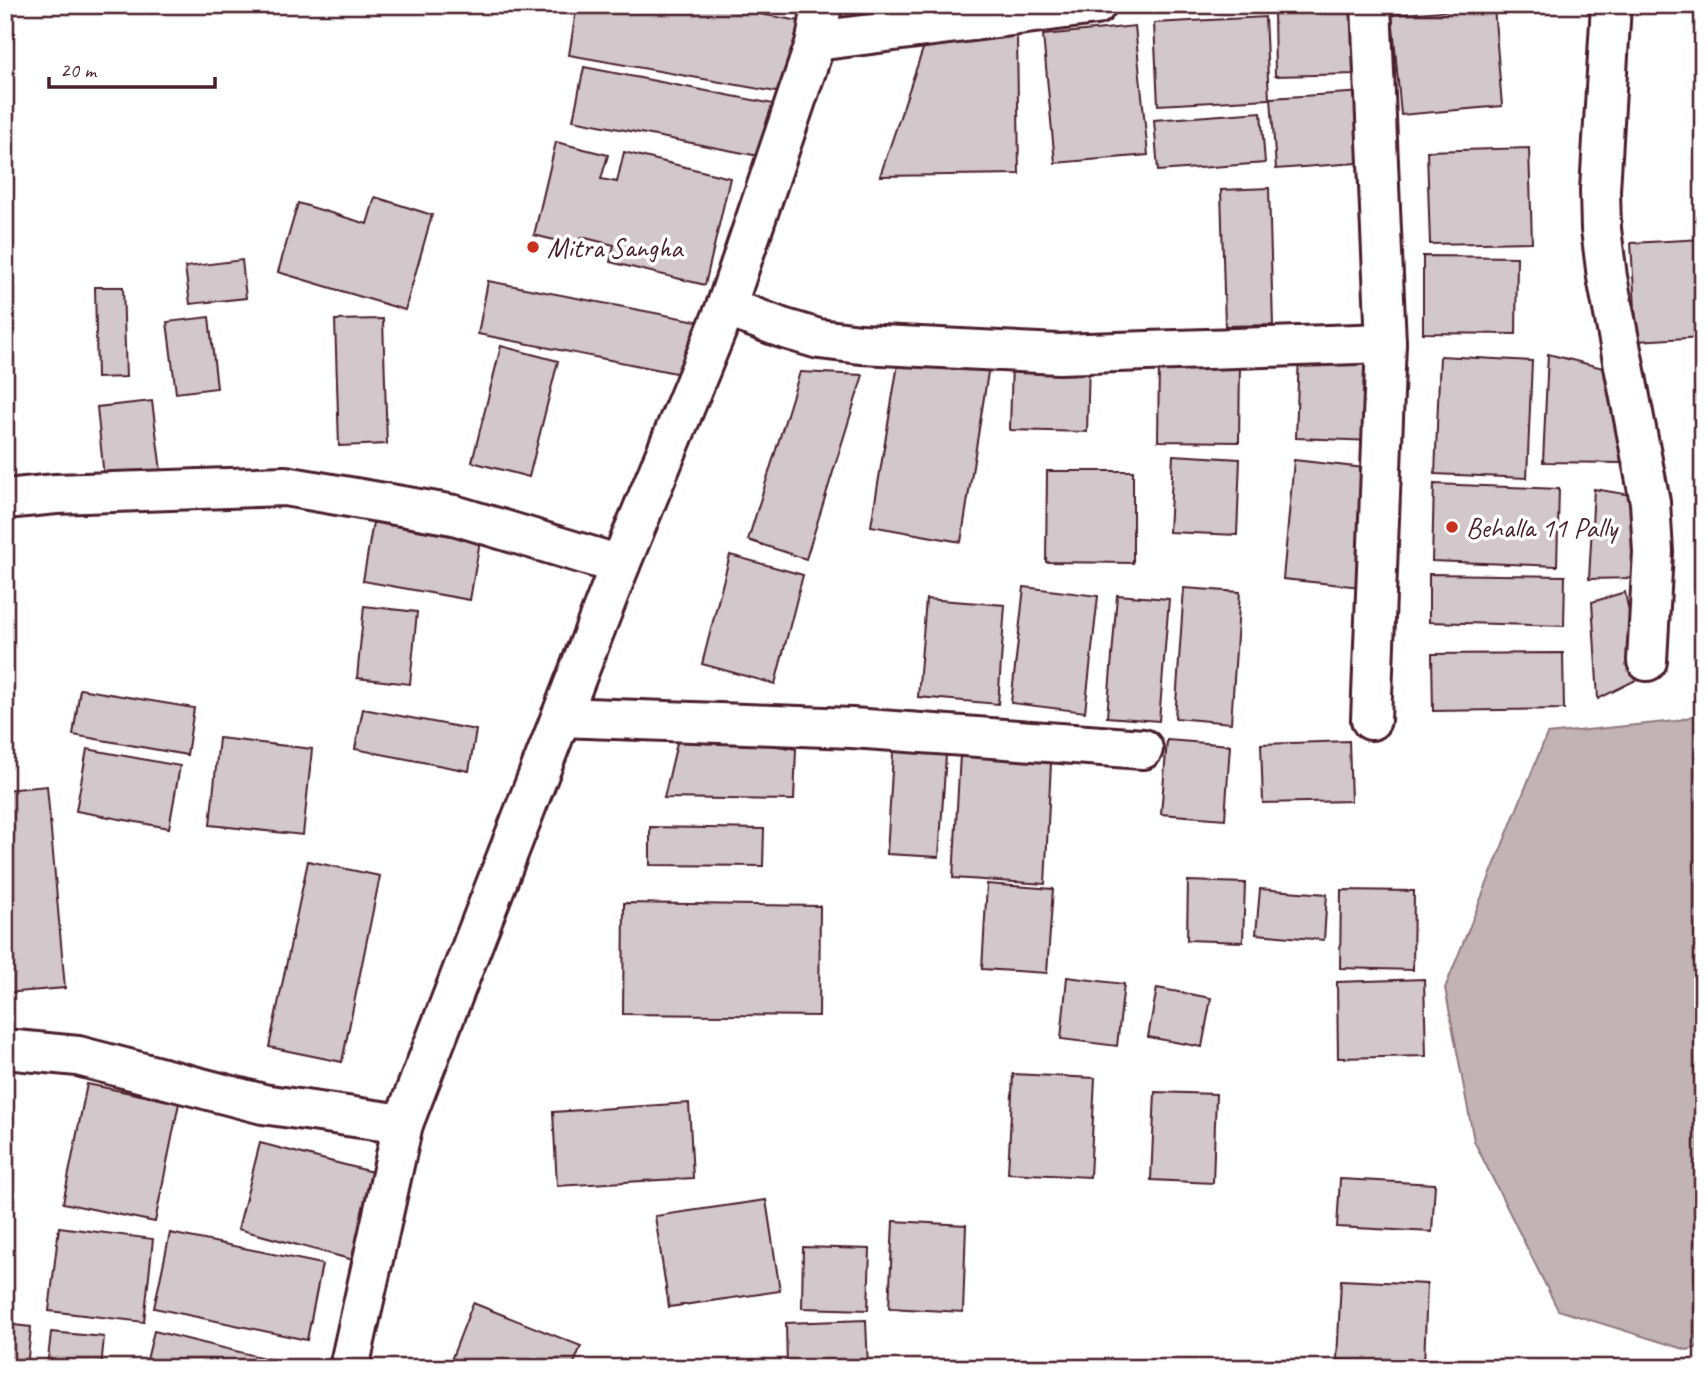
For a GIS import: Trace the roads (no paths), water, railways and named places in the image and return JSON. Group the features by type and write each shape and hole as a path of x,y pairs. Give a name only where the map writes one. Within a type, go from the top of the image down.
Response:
{"street":[{"path":"349,1368 403,1124 620,565 726,307 819,23 1096,5"},
{"path":"1371,5 1386,343 1371,720"},
{"path":"1611,5 1600,190 1601,229 1607,277 1650,502 1653,552 1647,662"},
{"path":"726,307 819,339 861,344 1059,354 1386,343"},
{"path":"5,499 285,486 454,514 620,565"},
{"path":"561,717 852,728 1143,749"},
{"path":"5,1049 78,1056 263,1104 403,1124"}],"place":[{"name":"Mitra Sangha","path":"533,247"},
{"name":"Behalla 11 Pally","path":"1452,527"}]}
